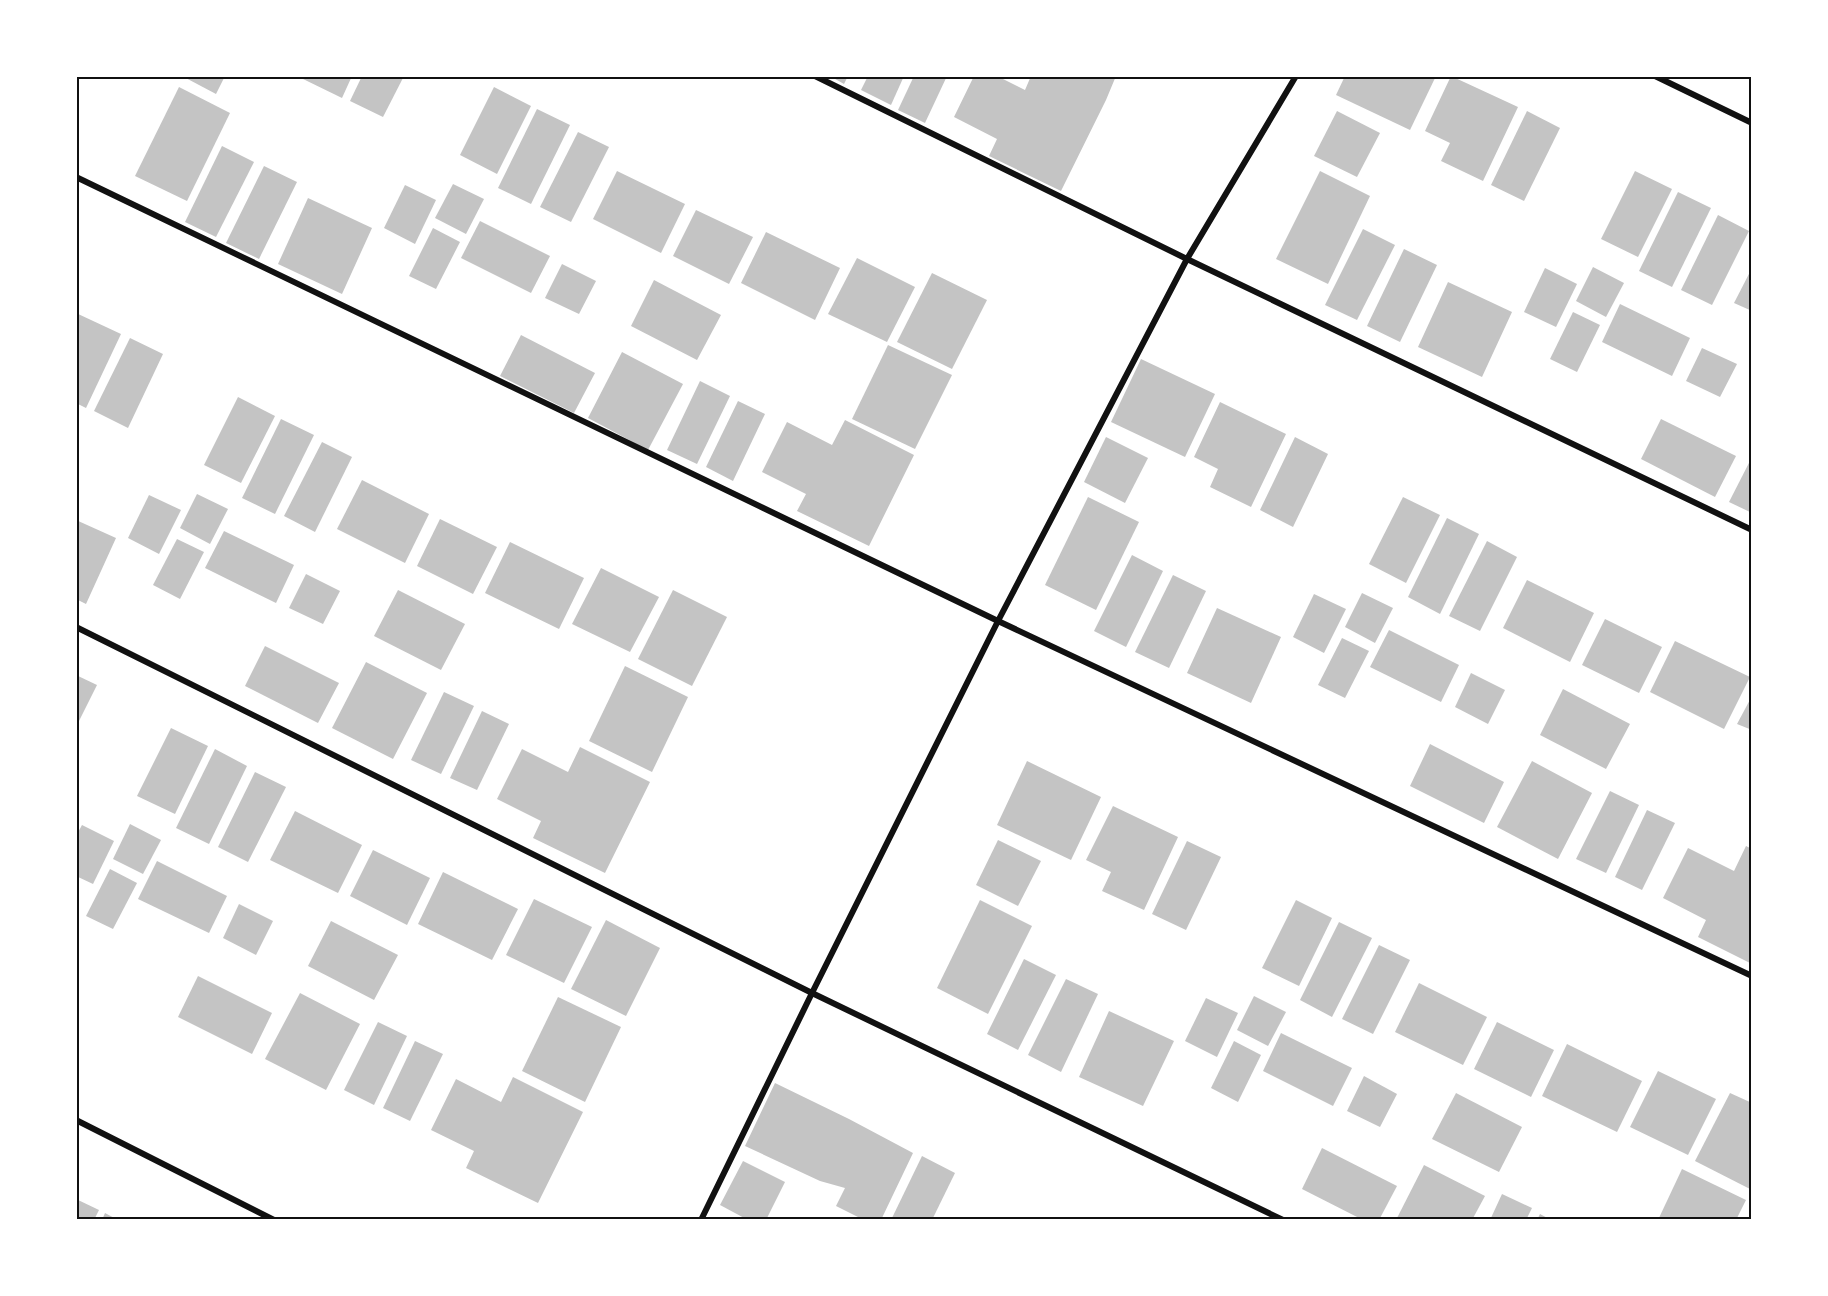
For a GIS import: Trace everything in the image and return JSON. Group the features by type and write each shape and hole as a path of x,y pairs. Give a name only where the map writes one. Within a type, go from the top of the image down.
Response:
{"street":[{"path":"815,76 1187,260 1752,530"},
{"path":"702,1220 812,993 998,621 1187,260 1296,76"},
{"path":"1654,76 1752,123"},
{"path":"76,177 998,621 1752,976"},
{"path":"76,627 812,993 1283,1220"},
{"path":"76,1120 274,1220"}],"building":[{"path":"182,76 225,76 216,94"},
{"path":"301,76 352,76 342,98"},
{"path":"362,76 404,76 383,117 350,101"},
{"path":"830,76 848,76 844,84"},
{"path":"868,76 904,76 891,105 861,90"},
{"path":"914,76 947,76 925,123 898,110"},
{"path":"974,76 997,76 1025,90 1031,76 1116,76 1061,191 989,156 997,139 954,117"},
{"path":"1345,76 1436,76 1410,130 1336,95"},
{"path":"1451,76 1518,107 1483,181 1441,161 1450,143 1425,131"},
{"path":"179,87 230,113 187,201 135,176"},
{"path":"494,87 531,106 497,174 460,155"},
{"path":"537,109 570,125 531,204 498,188"},
{"path":"1337,111 1380,133 1357,177 1314,156"},
{"path":"1527,111 1560,128 1524,201 1491,185"},
{"path":"578,132 609,147 571,222 540,207"},
{"path":"222,146 254,162 216,237 185,222"},
{"path":"264,166 297,182 259,259 226,243"},
{"path":"617,171 685,204 661,253 593,219"},
{"path":"1320,171 1370,196 1328,284 1276,259"},
{"path":"1635,171 1672,189 1638,257 1601,239"},
{"path":"453,184 484,199 466,234 435,218"},
{"path":"405,185 436,200 415,244 384,228"},
{"path":"1678,192 1711,208 1672,287 1639,271"},
{"path":"308,198 372,228 342,294 278,264"},
{"path":"696,210 753,237 729,284 673,256"},
{"path":"1718,215 1749,231 1712,305 1681,290"},
{"path":"480,221 550,256 531,293 461,258"},
{"path":"433,228 460,242 436,289 409,276"},
{"path":"1363,229 1395,245 1357,320 1325,305"},
{"path":"766,232 840,268 815,320 741,283"},
{"path":"1404,249 1437,265 1400,342 1367,326"},
{"path":"857,258 915,287 887,342 828,314"},
{"path":"562,264 596,281 579,314 545,298"},
{"path":"1593,267 1624,283 1606,317 1576,301"},
{"path":"1545,268 1577,284 1556,327 1524,312"},
{"path":"1752,268 1752,311 1734,303"},
{"path":"932,273 987,300 952,369 897,342"},
{"path":"654,280 721,315 697,360 631,326"},
{"path":"1448,282 1512,312 1482,377 1418,347"},
{"path":"1620,304 1690,338 1672,376 1602,342"},
{"path":"1573,312 1600,325 1577,372 1550,359"},
{"path":"76,313 121,334 86,408 76,403"},
{"path":"521,335 595,373 574,413 500,376"},
{"path":"130,338 163,354 128,428 94,411"},
{"path":"888,345 952,375 915,449 852,419"},
{"path":"1702,348 1737,364 1720,397 1686,381"},
{"path":"622,352 683,384 648,450 588,418"},
{"path":"1141,359 1215,394 1185,457 1111,422"},
{"path":"700,381 730,396 697,464 667,450"},
{"path":"238,397 275,416 241,483 204,465"},
{"path":"738,401 765,414 733,481 706,467"},
{"path":"1220,402 1286,434 1251,507 1210,487 1218,469 1194,457"},
{"path":"281,419 314,435 275,514 242,498"},
{"path":"1661,419 1736,456 1715,497 1641,459"},
{"path":"845,420 914,455 869,546 797,511 806,494 762,472 787,422 832,445"},
{"path":"1106,437 1148,458 1125,503 1084,482"},
{"path":"1295,437 1328,454 1293,527 1260,510"},
{"path":"322,442 352,457 315,532 284,516"},
{"path":"1752,457 1752,513 1729,502"},
{"path":"362,480 429,514 405,563 337,529"},
{"path":"197,494 228,509 210,544 180,528"},
{"path":"149,495 181,510 159,554 128,538"},
{"path":"1088,497 1139,522 1096,610 1045,585"},
{"path":"1403,497 1440,515 1406,583 1369,564"},
{"path":"1447,518 1479,534 1440,614 1408,597"},
{"path":"440,519 497,547 473,594 417,566"},
{"path":"76,520 116,538 86,604 76,599"},
{"path":"224,531 294,565 276,603 205,568"},
{"path":"177,539 204,552 180,599 153,585"},
{"path":"1487,541 1517,557 1480,631 1449,616"},
{"path":"510,542 584,578 559,629 485,593"},
{"path":"1132,555 1163,571 1126,647 1094,631"},
{"path":"601,568 659,597 630,652 572,624"},
{"path":"306,574 340,591 323,624 289,608"},
{"path":"1173,575 1206,591 1169,668 1135,652"},
{"path":"1527,580 1594,613 1570,662 1503,628"},
{"path":"398,590 465,624 441,670 374,636"},
{"path":"673,590 727,617 692,686 638,659"},
{"path":"1362,593 1393,608 1375,643 1345,627"},
{"path":"1314,594 1346,609 1324,653 1293,637"},
{"path":"1217,608 1281,637 1251,703 1187,673"},
{"path":"1605,619 1662,647 1639,693 1582,665"},
{"path":"1389,630 1459,665 1441,702 1370,667"},
{"path":"1342,638 1369,651 1345,698 1318,685"},
{"path":"1675,641 1750,677 1724,729 1650,692"},
{"path":"265,646 339,683 318,723 245,686"},
{"path":"366,662 427,693 393,759 332,728"},
{"path":"625,666 688,697 652,772 589,741"},
{"path":"1471,673 1505,690 1488,724 1455,707"},
{"path":"76,675 97,685 76,727"},
{"path":"1563,689 1630,724 1606,769 1540,735"},
{"path":"444,692 474,706 441,774 411,760"},
{"path":"1752,696 1752,730 1737,724"},
{"path":"482,711 509,724 477,790 450,778"},
{"path":"171,728 208,746 175,814 137,796"},
{"path":"1430,744 1504,782 1484,823 1410,786"},
{"path":"580,747 650,782 605,873 533,838 541,821 497,799 522,749 568,772"},
{"path":"215,749 247,766 209,844 176,828"},
{"path":"1027,761 1101,797 1071,860 997,825"},
{"path":"1532,761 1592,793 1558,859 1497,827"},
{"path":"255,772 286,787 248,862 218,847"},
{"path":"1610,791 1639,805 1606,873 1576,859"},
{"path":"1113,806 1178,837 1144,910 1102,891 1111,872 1086,860"},
{"path":"1647,810 1675,823 1642,890 1615,877"},
{"path":"295,811 362,845 338,893 270,860"},
{"path":"130,824 161,840 143,874 113,859"},
{"path":"82,825 114,841 93,884 76,876 76,836"},
{"path":"998,840 1041,861 1018,906 976,885"},
{"path":"1187,841 1221,857 1186,930 1152,914"},
{"path":"1746,846 1752,849 1752,964 1698,937 1706,920 1663,898 1688,848 1734,871"},
{"path":"373,850 430,878 407,925 350,896"},
{"path":"157,861 227,896 209,933 138,899"},
{"path":"110,869 137,883 113,929 86,916"},
{"path":"443,872 518,909 492,960 418,924"},
{"path":"534,899 592,927 564,983 506,955"},
{"path":"980,900 1032,926 988,1014 937,988"},
{"path":"1296,900 1332,918 1299,986 1262,968"},
{"path":"239,904 273,921 256,955 223,938"},
{"path":"606,920 660,948 626,1016 571,989"},
{"path":"331,921 398,955 374,1000 308,966"},
{"path":"1339,922 1372,938 1332,1017 1300,1000"},
{"path":"1379,945 1410,960 1373,1034 1342,1019"},
{"path":"1024,959 1056,975 1018,1050 987,1034"},
{"path":"198,976 272,1013 252,1054 178,1017"},
{"path":"1066,979 1098,994 1061,1072 1028,1055"},
{"path":"1419,983 1487,1017 1463,1065 1395,1032"},
{"path":"300,993 360,1024 326,1090 265,1059"},
{"path":"1254,996 1286,1012 1268,1046 1237,1030"},
{"path":"558,997 621,1027 585,1102 522,1071"},
{"path":"1206,998 1238,1013 1217,1057 1185,1041"},
{"path":"1109,1011 1174,1041 1143,1106 1079,1077"},
{"path":"378,1022 407,1036 374,1105 344,1090"},
{"path":"1497,1022 1554,1050 1531,1097 1474,1069"},
{"path":"1281,1033 1352,1068 1333,1106 1263,1071"},
{"path":"415,1041 443,1054 410,1121 383,1108"},
{"path":"1234,1041 1261,1055 1238,1102 1211,1088"},
{"path":"1567,1044 1642,1081 1617,1132 1542,1096"},
{"path":"1658,1071 1716,1099 1688,1155 1630,1127"},
{"path":"1364,1076 1397,1094 1380,1127 1347,1111"},
{"path":"513,1077 583,1112 538,1203 466,1168 474,1151 431,1130 456,1079 501,1102"},
{"path":"775,1083 913,1153 881,1220 864,1220 836,1206 845,1188 820,1181 745,1146"},
{"path":"1456,1093 1522,1127 1499,1172 1432,1139"},
{"path":"1730,1093 1752,1103 1750,1189 1695,1161"},
{"path":"1322,1148 1397,1186 1379,1220 1363,1220 1302,1189"},
{"path":"922,1156 955,1173 932,1220 891,1220"},
{"path":"743,1161 785,1182 766,1220 748,1220 720,1205"},
{"path":"1424,1165 1485,1196 1472,1220 1396,1220"},
{"path":"1682,1169 1746,1200 1736,1220 1658,1220"},
{"path":"1502,1194 1532,1208 1526,1220 1490,1220"},
{"path":"76,1199 99,1210 94,1220 76,1220"},
{"path":"105,1213 118,1220 102,1220"},
{"path":"1540,1214 1551,1220 1537,1220"}]}
